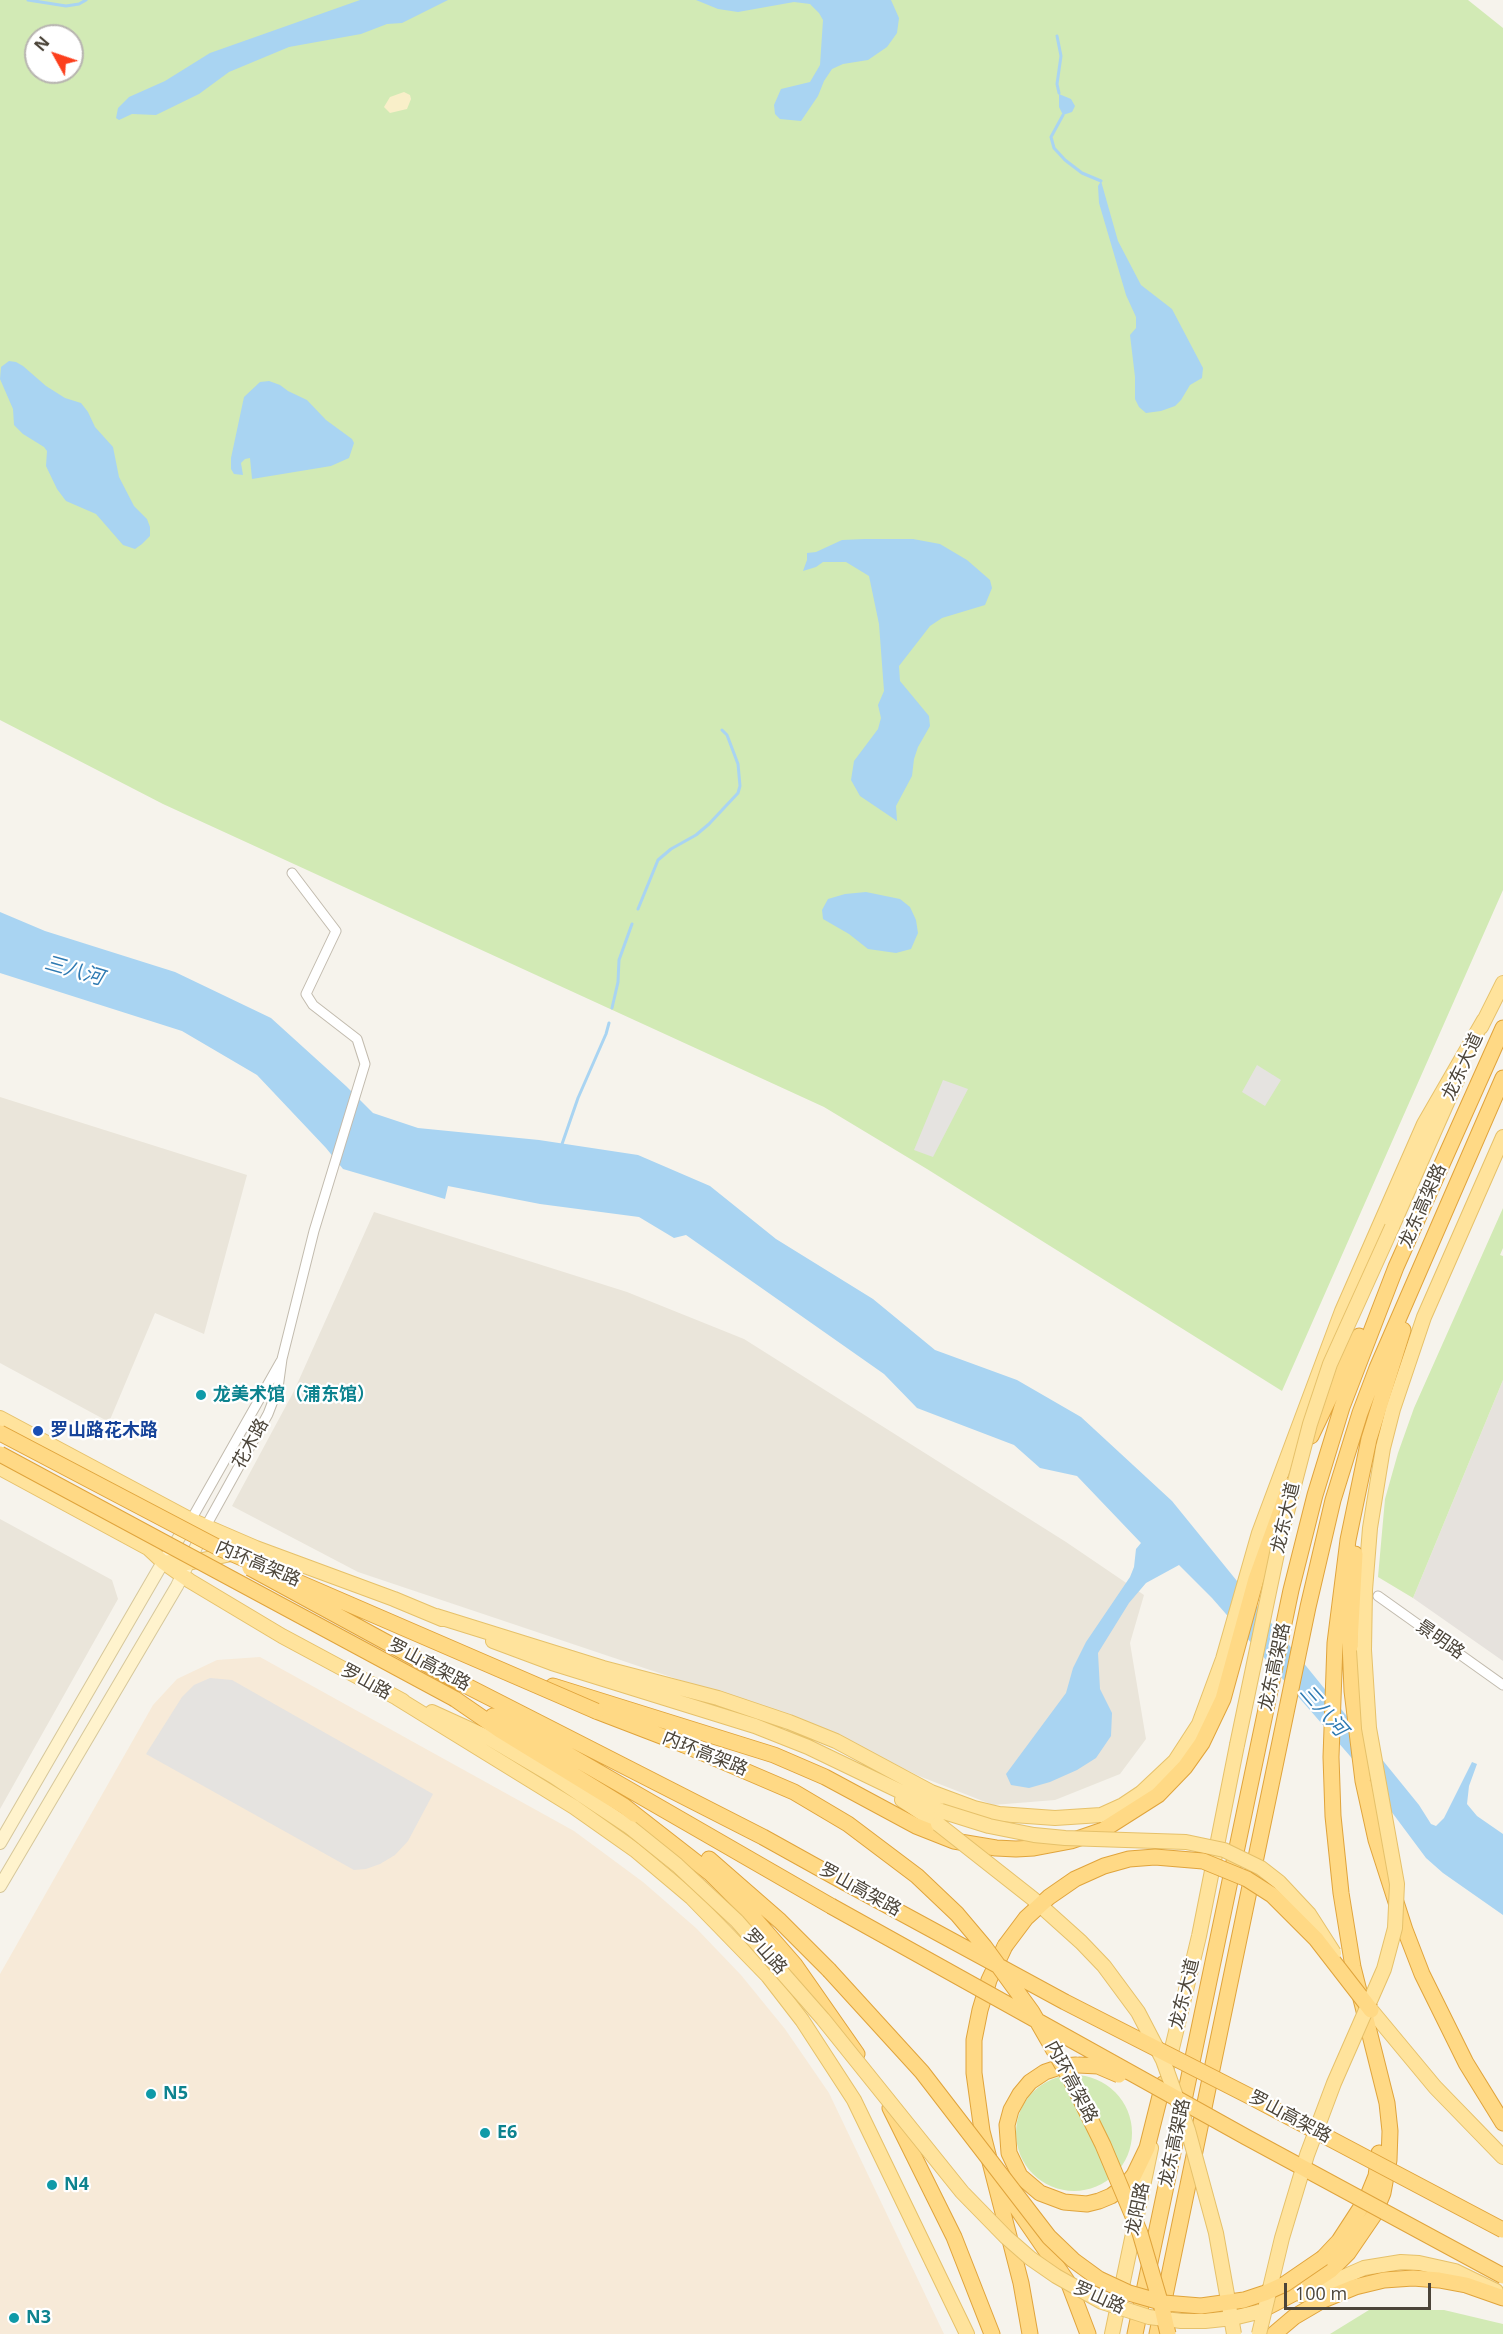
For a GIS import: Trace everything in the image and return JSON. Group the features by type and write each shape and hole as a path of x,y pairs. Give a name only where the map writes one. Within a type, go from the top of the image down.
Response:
{"highway":[{"name":"龙东高架路","path":"1135,2334 1291,1590 1315,1496 1358,1361 1396,1267 1503,1028"},
{"name":"龙东高架路","path":"1157,2334 1308,1607 1333,1500 1360,1413 1377,1368 1503,1078"},
{"path":"1258,2312 1280,2303 1331,2270 1348,2253 1374,2215 1383,2193 1389,2160 1390,2131 1387,2103 1353,1967 1341,1893 1332,1778 1350,1645 1359,1481 1392,1359 1454,1191"},
{"path":"477,1660 599,1701 749,1747 825,1777 916,1826 954,1840 996,1848 1034,1848 1054,1845 1103,1830 1158,1795 1193,1756 1210,1729 1218,1693 1265,1549 1312,1432 1348,1357 1396,1267"},
{"name":"内环高架路","path":"0,1433 219,1548 477,1660 794,1792 873,1841 937,1895 984,1946 1032,2012 1071,2079 1103,2145 1140,2233 1168,2334"},
{"name":"内环高架路","path":"0,1454 455,1699 500,1730 602,1791 646,1822 710,1873 765,1929 795,1965 837,2023 897,2120 954,2237 992,2334"},
{"name":"罗山高架路","path":"219,1548 267,1579 463,1684 763,1837 1065,2002 1503,2230"},
{"path":"1350,1645 1357,1736 1363,1781 1376,1840 1422,1974 1466,2063 1503,2123"},
{"name":"罗山高架路","path":"455,1699 505,1721 611,1779 831,1906 1246,2137 1503,2276"},
{"path":"611,1779 748,1893 829,1970 922,2072 1049,2237 1073,2260 1099,2279 1129,2293 1164,2303 1201,2306 1244,2300 1265,2293 1295,2278 1323,2258 1354,2221 1376,2176 1380,2152 1380,2127 1370,2040"},
{"path":"1030,2334 1021,2283 982,2131 974,2073 974,2040 989,1980 1005,1946 1026,1918 1049,1897 1075,1879 1104,1866 1129,1859 1155,1857 1203,1861 1247,1879 1279,1902 1316,1939 1371,2010"},
{"path":"1163,2084 1147,2148 1134,2175 1125,2186 1111,2196 1087,2204 1064,2202 1040,2193 1020,2176 1009,2153 1007,2125 1011,2110 1030,2082 1045,2072 1063,2066 1098,2066 1246,2137"},
{"path":"995,2175 1069,2284 1088,2334"},
{"path":"1274,2334 1294,2317 1323,2300 1355,2287 1384,2280 1413,2278 1439,2280 1466,2285 1503,2297"}],"main road":[{"name":"龙东大道","path":"1163,2084 1202,1924 1280,1539 1310,1424 1342,1334 1484,1020 1503,983"},
{"path":"436,1616 603,1668 753,1709 836,1742 930,1792 999,1814 1055,1818 1101,1815 1123,1805 1160,1776 1188,1743 1218,1693 1249,1563 1342,1311 1419,1135 1484,1020"},
{"path":"1259,2334 1282,2238 1307,2155 1334,2083 1383,1969 1393,1939 1398,1907 1393,1858 1369,1728 1350,1645 1365,1590 1370,1528 1383,1448 1393,1409 1424,1317 1503,1137"},
{"path":"0,1418 191,1520 256,1548 436,1616 491,1641 552,1663 755,1726 808,1747 941,1811 989,1826 1065,1838 1186,1842 1224,1850 1243,1858 1261,1868 1295,1897 1316,1924 1371,2010 1435,2087 1499,2154"},
{"name":"罗山路","path":"0,1468 148,1548 163,1562 185,1569 282,1636 396,1698 487,1737 553,1776 631,1828 699,1885 744,1929 823,2019 962,2192 1006,2237 1056,2276 1102,2302 1149,2317 1205,2321 1258,2312"},
{"name":"花木路","path":"0,1843 163,1562 191,1520"},
{"name":"花木路","path":"0,1886 185,1569 206,1526"},
{"path":"185,1569 256,1548"},
{"path":"396,1698 574,1807 635,1850 692,1898 768,1976 802,2020 854,2100 967,2334"},
{"path":"842,1764 938,1824 1032,1898 1081,1942 1104,1966 1129,1998 1150,2033 1188,2130 1216,2233 1234,2334"},
{"name":"龙阳路","path":"1112,2334 1163,2084"},
{"path":"1280,2303 1347,2274 1382,2264 1401,2262 1419,2263 1455,2271 1503,2297"}],"street":[{"path":"282,1359 330,1177 365,1064 357,1039 313,1005 306,994 336,931 292,873"},
{"name":"花木路","path":"191,1520 282,1359"},
{"name":"花木路","path":"206,1526 268,1414 278,1388 282,1359"},
{"name":"景明路","path":"1378,1596 1503,1685"}],"shaded area":[{"path":"1257,1065 1281,1080 1265,1106 1242,1092"},
{"path":"943,1080 968,1089 933,1157 914,1150"},
{"path":"0,1097 247,1175 204,1334 155,1313 109,1422 0,1363"},
{"path":"374,1212 627,1292 744,1339 1066,1542 1144,1595 1130,1643 1146,1739 1120,1774 1055,1800 993,1805 919,1776 820,1727 358,1572 232,1506 294,1391"},
{"path":"1503,1380 1503,1661 1413,1598"},
{"path":"0,1519 112,1580 118,1599 0,1809"},
{"path":"260,1657 574,1831 643,1882 696,1928 741,1975 785,2029 829,2093 944,2334 0,2334 0,1974 153,1705 177,1679 217,1660"},
{"path":"210,1678 232,1680 433,1794 408,1841 395,1855 380,1864 354,1870 146,1754 182,1697 194,1685"}],"green space":[{"path":"0,0 1468,0 1503,28 1503,890 1282,1391 824,1107 163,804 0,720"},
{"path":"1503,1208 1503,1248 1500,1255 1503,1256 1503,1380 1413,1598 1378,1577 1385,1499 1414,1408"},
{"path":"1074,2075 1096,2080 1115,2092 1127,2111 1132,2133 1127,2155 1115,2174 1096,2186 1074,2191 1052,2186 1033,2174 1021,2155 1016,2133 1021,2111 1033,2092 1052,2080"},
{"path":"1369,2310 1444,2310 1503,2324 1503,2334 1330,2334"}],"sand":[{"path":"404,92 410,95 411,99 407,109 390,113 384,107 390,97"}],"water":[{"path":"360,0 448,0 402,23 387,24 361,34 289,47 229,72 199,94 156,115 132,114 119,120 116,118 118,108 129,97 165,81 210,53"},
{"path":"696,0 891,0 899,18 897,33 887,47 868,60 843,64 832,69 818,96 801,121 780,119 775,114 774,105 781,89 810,82 820,65 823,20 819,13 810,4 794,2 738,12 718,9"},
{"path":"1059,94 1071,99 1075,106 1072,112 1063,115 1059,107"},
{"path":"1101,181 1118,241 1141,285 1172,309 1203,368 1202,378 1190,385 1181,400 1175,406 1161,411 1146,413 1135,399 1130,335 1136,328 1136,317 1126,295 1099,203 1098,186"},
{"path":"9,361 23,366 46,386 65,398 81,403 95,427 113,447 119,477 134,506 147,519 150,527 150,536 135,549 123,545 96,514 66,501 57,489 46,466 47,451 14,425 13,409 0,379 1,367"},
{"path":"269,381 307,400 326,420 352,439 354,443 349,458 331,466 252,479 250,458 241,463 243,475 234,474 231,469 231,458 244,397 260,382"},
{"path":"913,539 940,544 967,560 990,580 992,588 985,605 942,618 930,626 899,666 900,681 929,716 930,726 918,747 912,776 896,806 897,821 860,796 851,780 854,761 878,729 881,718 878,705 884,691 879,624 869,576 846,562 823,562 803,571 807,553 816,552 842,540"},
{"path":"866,892 900,899 910,907 916,920 918,933 911,949 896,953 868,949 849,934 823,919 822,910 828,899 845,894"},
{"name":"三八河","path":"0,912 45,931 175,972 271,1018 373,1113 418,1128 539,1140 638,1155 710,1186 776,1239 873,1299 935,1350 1017,1380 1081,1417 1172,1501 1419,1805 1431,1824 1436,1826 1444,1818 1472,1762 1477,1764 1469,1786 1467,1804 1477,1816 1503,1834 1503,1915 1443,1873 1426,1858 1350,1756 1212,1598 1179,1565 1146,1583 1129,1603 1098,1653 1100,1689 1112,1713 1111,1736 1096,1758 1077,1770 1050,1782 1029,1788 1011,1785 1006,1774 1066,1693 1073,1668 1086,1642 1130,1577 1134,1567 1136,1549 1141,1543 1077,1476 1040,1468 1014,1445 917,1408 884,1374 686,1235 674,1238 639,1217 540,1204 448,1186 445,1199 343,1169 257,1075 182,1031 0,973"}],"waterway":[{"path":"28,0 66,6 79,4 86,0"},
{"path":"1057,36 1061,56 1057,84 1059,93"},
{"path":"1063,115 1051,137 1054,148 1082,173 1101,181"},
{"path":"638,909 658,860 671,849 696,835 738,793 740,786 738,764 727,735 722,730"},
{"path":"612,1008 618,982 619,960 632,924"},
{"path":"561,1147 578,1098 609,1023"}],"place":[{"name":"龙美术馆（浦东馆）","path":"201,1395"},
{"name":"罗山路花木路","path":"38,1431"},
{"name":"N5","path":"151,2094"},
{"name":"E6","path":"485,2133"},
{"name":"N4","path":"52,2185"},
{"name":"N3","path":"14,2318"}]}
